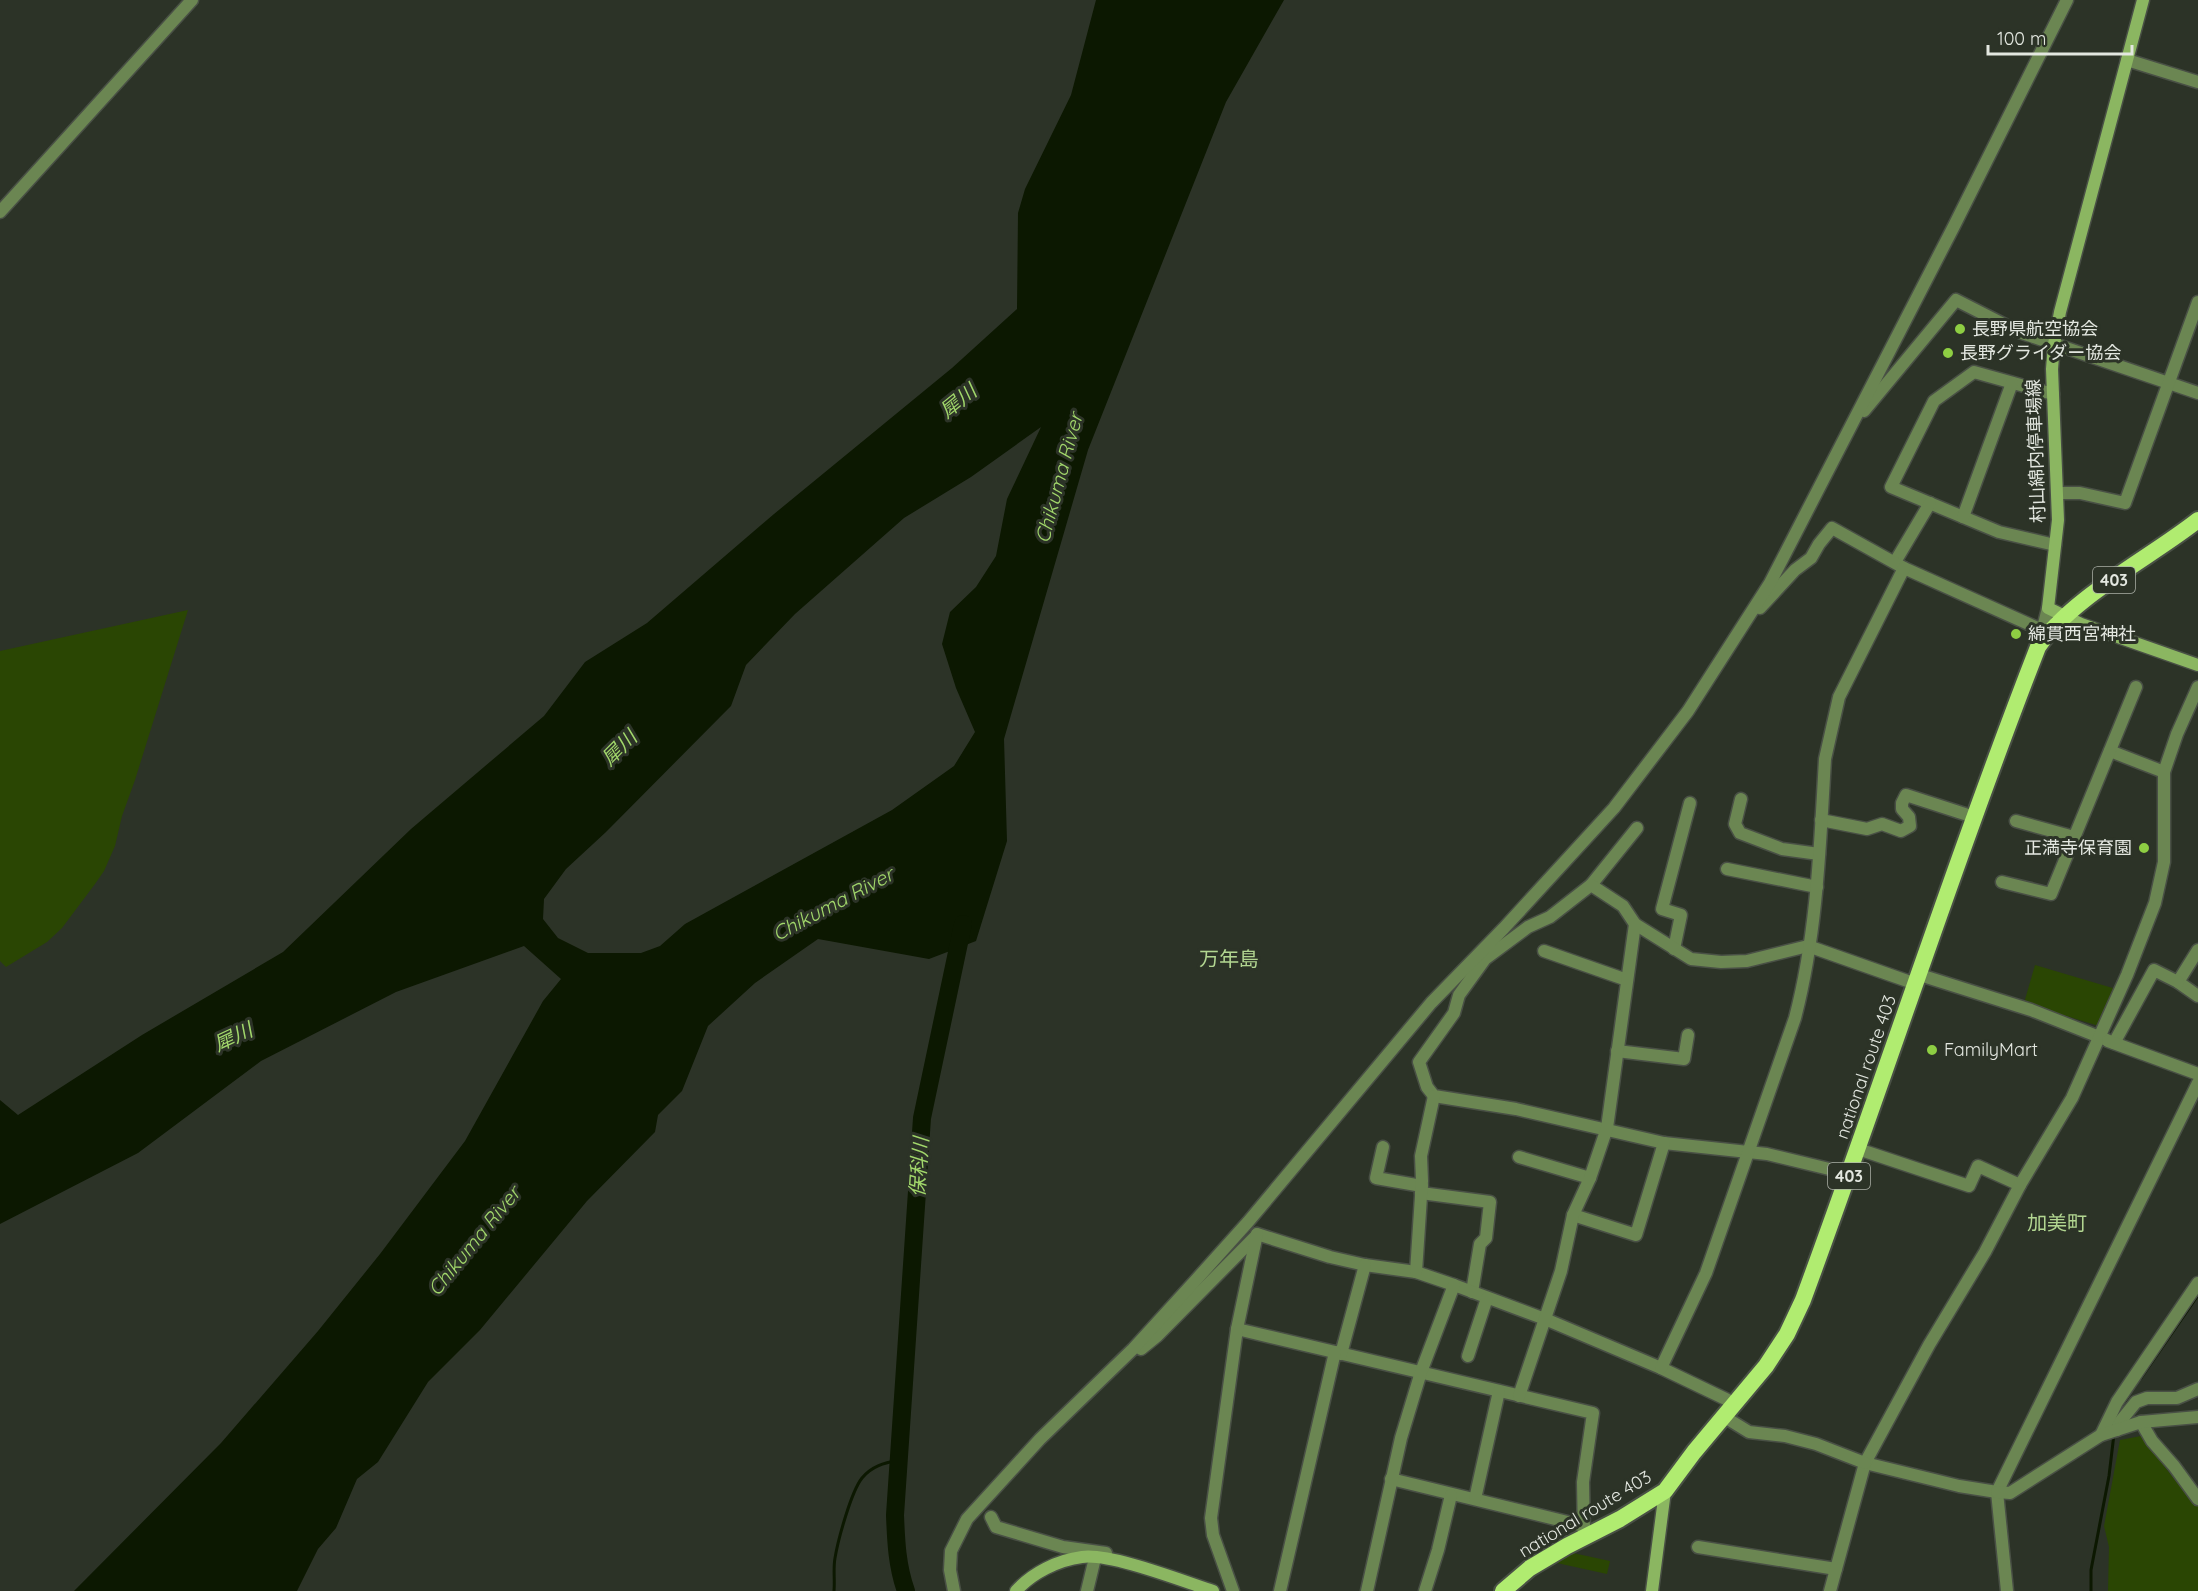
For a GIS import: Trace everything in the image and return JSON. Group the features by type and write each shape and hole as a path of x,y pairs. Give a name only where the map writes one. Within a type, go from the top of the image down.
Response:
{"highway":[{"name":"403","path":"2038,647 2048,632 2066,616 2198,520"},
{"name":"national route 403","path":"1503,1591 1530,1568 1584,1532 1620,1519 1665,1491 1723,1416 1766,1366 1787,1334 1803,1300 1850,1174 1974,817 2038,647"}],"main road":[{"name":"村山綿内停車場線","path":"2048,608 2058,493 2054,344 2060,312 2143,0"},
{"path":"2048,608 2081,624 2198,665"},
{"path":"1652,1591 1665,1491"},
{"path":"1016,1591 1023,1583 1055,1564 1083,1557 1127,1564 1213,1591"}],"street":[{"path":"0,212 192,0"},
{"path":"954,1591 950,1570 951,1551 966,1519 1040,1439 1133,1349 1248,1222 1431,1003 1482,956 1621,800 1688,711 1756,607 1849,430 2067,0"},
{"path":"2127,60 2198,82"},
{"path":"1849,430 1956,300 2019,332 2198,393"},
{"path":"2058,493 2080,493 2125,503 2198,302"},
{"path":"2054,394 1974,372 1934,401 1891,488 1999,532 2055,545"},
{"path":"1963,517 2012,383"},
{"path":"1661,1368 1706,1273 1795,1018 1804,982 1814,920 1824,759 1839,697 1930,504"},
{"path":"1756,607 1761,608 1795,570 1811,558 1832,528 1900,565 2042,630"},
{"path":"2038,647 2048,608"},
{"path":"2002,882 2051,894 2136,687"},
{"path":"2108,1041 2155,903 2164,862 2164,772 2177,734 2198,687"},
{"path":"2110,751 2164,772"},
{"path":"1821,820 1867,829 1882,824 1901,831 1910,826 1909,818 1902,809 1906,795 1974,817"},
{"path":"1741,799 1735,824 1740,833 1782,849 1819,854"},
{"path":"1674,949 1681,915 1662,909 1690,802"},
{"path":"2016,821 2074,837"},
{"path":"1416,1272 1422,1190 1421,1156 1434,1096 1428,1087 1419,1062 1454,1014 1459,995 1482,956 1528,927 1550,917 1591,885 1637,828"},
{"path":"1728,869 1817,887"},
{"path":"1591,885 1623,906 1635,924 1690,959 1721,962 1747,961 1808,946 2031,1010 2198,1074"},
{"path":"1520,1396 1561,1271 1573,1215 1590,1178 1607,1128 1635,924"},
{"path":"2178,982 2198,950"},
{"path":"1544,951 1627,980"},
{"path":"1830,1591 1864,1463 1929,1345 1985,1252 2020,1185 2072,1098 2154,970 2178,982 2198,996"},
{"path":"1617,1052 1684,1059 1688,1035"},
{"path":"2007,1591 1997,1492 2198,1083"},
{"path":"1434,1096 1516,1108 1664,1143 1749,1151 1804,1161 1850,1174"},
{"path":"1573,1215 1636,1235 1664,1143"},
{"path":"1383,1148 1376,1178 1422,1190 1490,1202 1486,1238 1480,1244 1472,1292"},
{"path":"1858,1149 1969,1186 1978,1166 2020,1185"},
{"path":"1519,1157 1590,1178"},
{"path":"1133,1349 1141,1349 1157,1336 1257,1234"},
{"path":"1257,1234 1330,1257 1365,1265 1416,1272 1545,1319 1661,1368 1734,1403"},
{"path":"1233,1591 1213,1535 1211,1518 1237,1329 1257,1234"},
{"path":"1280,1591 1338,1353 1365,1265"},
{"path":"2101,1435 2117,1402 2198,1283"},
{"path":"1367,1591 1391,1479 1421,1372 1454,1286"},
{"path":"1468,1356 1487,1298"},
{"path":"1237,1329 1593,1413 1583,1482 1584,1532 1475,1499 1391,1479"},
{"path":"2117,1430 2136,1402 2147,1398 2177,1398 2198,1389"},
{"path":"1475,1499 1499,1391"},
{"path":"1723,1416 1749,1432 1795,1438 1864,1463 1959,1486 2010,1493 2101,1435 2141,1422 2198,1417"},
{"path":"2141,1422 2152,1441 2198,1499"},
{"path":"1425,1591 1438,1550 1451,1494"},
{"path":"991,1517 996,1527 1063,1547 1115,1554 1127,1564"},
{"path":"1698,1547 1836,1569"},
{"path":"1087,1591 1095,1558"}],"green space":[{"path":"188,610 122,816 115,846 104,871 62,928 47,942 6,967 0,961 0,651"},
{"path":"2035,965 2116,989 2102,1027 2024,1003"},
{"path":"2141,1436 2178,1484 2198,1491 2198,1591 2108,1591 2109,1547 2104,1526 2120,1440"},
{"path":"1573,1553 1610,1561 1607,1574 1557,1563"}],"water":[{"path":"1096,0 1284,0 1226,102 1088,450 1004,739 1007,841 976,941 929,959 818,939 755,983 708,1026 682,1091 658,1115 655,1132 587,1201 480,1330 428,1382 378,1462 357,1479 336,1528 318,1549 297,1591 74,1591 221,1443 318,1331 380,1254 465,1141 543,1001 561,979 524,946 396,992 261,1061 138,1153 0,1224 0,1100 18,1115 142,1035 283,952 411,829 544,716 585,662 647,623 774,514 952,368 1017,309 1018,213 1025,189 1071,95","holes":["1041,427 1007,499 996,556 976,587 950,612 942,644 956,688 975,732 954,766 892,810 685,924 660,946 641,953 588,953 558,938 543,919 544,899 566,869 731,706 746,665 795,614 904,518 971,477"]}],"waterway":[{"name":"保科川","path":"906,1591 899,1563 895,1515 922,1118 963,924"},
{"path":"2141,1378 2198,1295"},
{"path":"2119,1414 2128,1396"},
{"path":"2091,1591 2091,1570 2109,1476 2114,1434"},
{"path":"834,1591 834,1566 837,1550 846,1516 858,1485 862,1478 874,1468 899,1460"}],"place":[{"name":"長野県航空協会","path":"1960,329"},
{"name":"長野グライダー協会","path":"1948,353"},
{"name":"綿貫西宮神社","path":"2016,634"},
{"name":"正満寺保育園","path":"2144,848"},
{"name":"FamilyMart","path":"1932,1050"}],"district":[{"name":"万年島","path":"1229,959"},
{"name":"加美町","path":"2057,1223"}],"water label":[{"name":"犀川","path":"958,401"},
{"name":"Chikuma River","path":"1059,478"},
{"name":"犀川","path":"619,748"},
{"name":"Chikuma River","path":"833,904"},
{"name":"犀川","path":"233,1037"},
{"name":"Chikuma River","path":"474,1241"}]}
